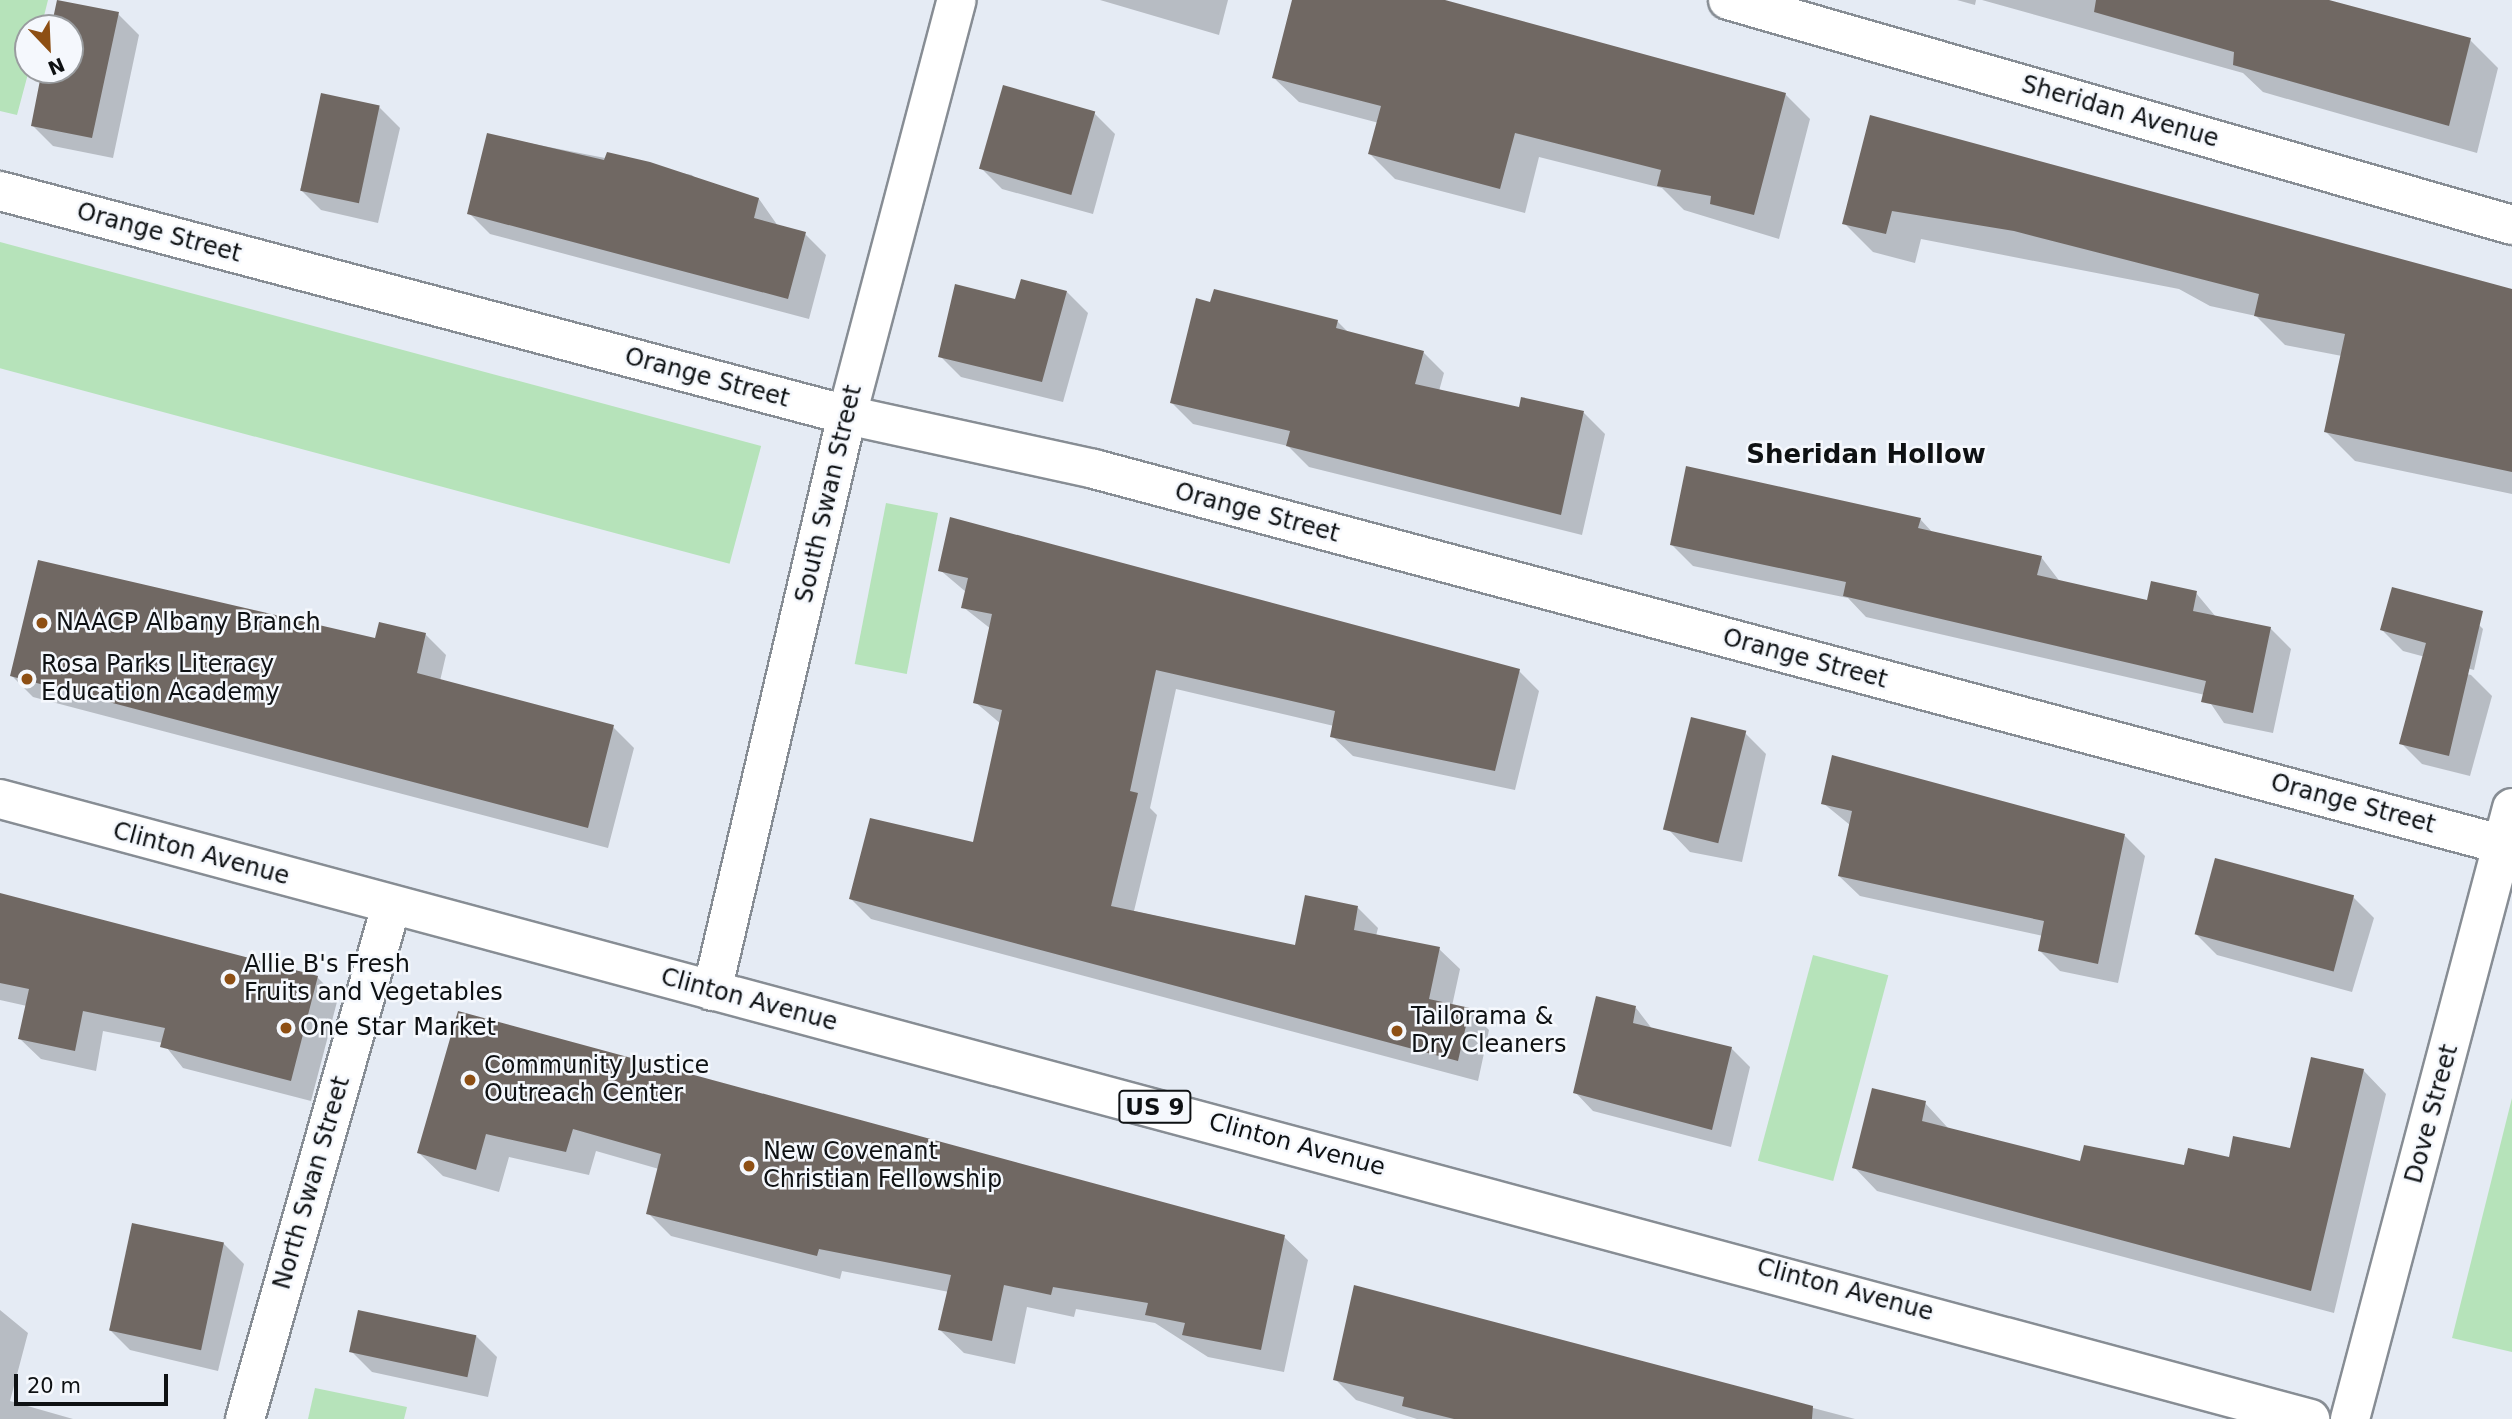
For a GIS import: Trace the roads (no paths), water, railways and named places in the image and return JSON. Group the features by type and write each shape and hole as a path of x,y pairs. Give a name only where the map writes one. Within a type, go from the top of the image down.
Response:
{"street":[{"name":"South Swan Street","path":"712,990 847,415 957,0"},
{"name":"Sheridan Avenue","path":"1728,0 2512,225"},
{"name":"Orange Street","path":"0,191 847,415 1094,469 2507,845"},
{"name":"Clinton Avenue","path":"0,799 391,906 1907,1306 2309,1419"},
{"name":"Dove Street","path":"2350,1419 2507,845 2512,808"},
{"name":"North Swan Street","path":"244,1419 391,906"}],"place":[{"name":"NAACP Albany Branch","path":"42,623"},
{"name":"Rosa Parks Literacy Education Academy","path":"27,679"},
{"name":"Allie B's Fresh Fruits and Vegetables","path":"230,979"},
{"name":"One Star Market","path":"286,1028"},
{"name":"Tailorama & Dry Cleaners","path":"1397,1031"},
{"name":"Community Justice Outreach Center","path":"470,1080"},
{"name":"New Covenant Christian Fellowship","path":"749,1166"}],"district":[{"name":"Sheridan Hollow","path":"1866,455"}]}
